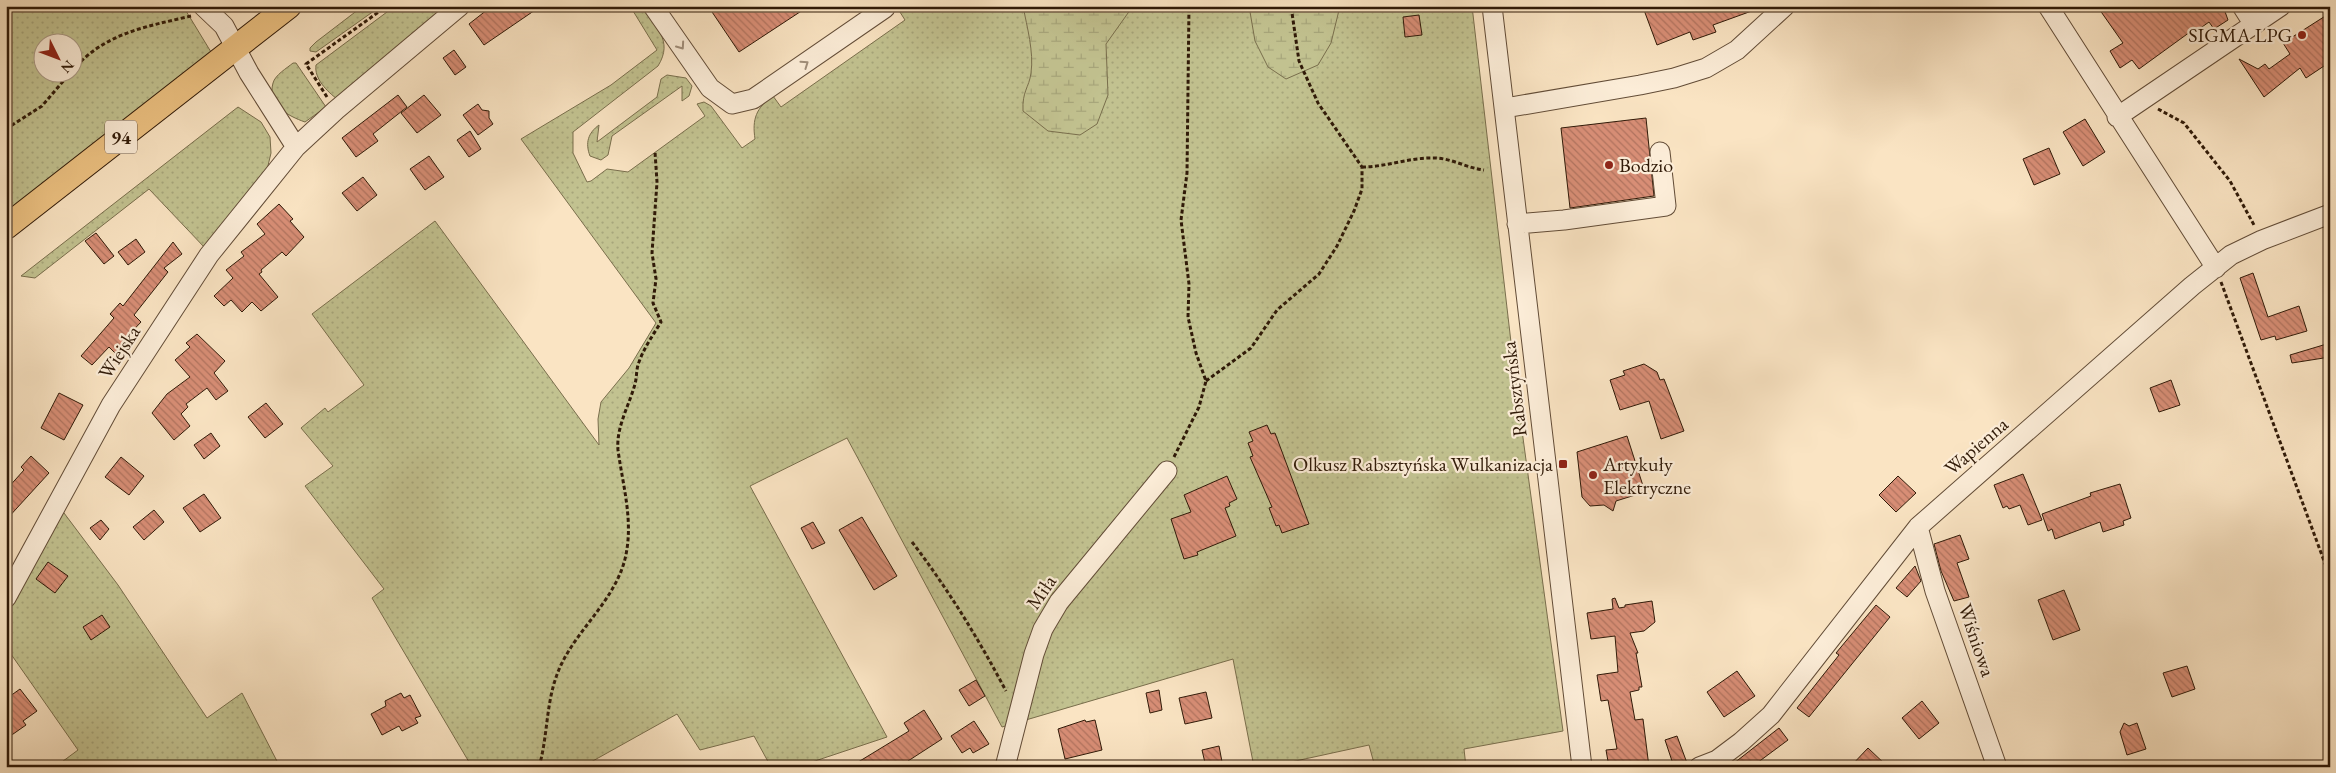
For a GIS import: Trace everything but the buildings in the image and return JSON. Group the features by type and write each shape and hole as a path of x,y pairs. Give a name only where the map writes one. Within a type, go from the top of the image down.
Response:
{"main road":[{"name":"94","path":"6,227 289,6"}],"street":[{"name":"Wiejska","path":"6,598 111,405 209,255 296,147 336,110 460,6"},
{"path":"652,6 710,88 732,104 753,99 885,8 883,6"},
{"name":"Rabsztyńska","path":"1492,6 1582,767"},
{"path":"2048,6 2117,117 2216,268"},
{"path":"2242,6 2254,24"},
{"path":"2117,117 2281,6"},
{"path":"206,9 224,26 249,73 296,147"},
{"path":"1505,108 1640,85 1674,78 1706,68 1737,50 1781,10"},
{"path":"1517,224 1564,220 1666,206 1660,152"},
{"name":"Wapienna","path":"1699,767 1717,760 1735,747 1771,715 1918,527 2231,255 2262,240 2330,214"},
{"name":"Miła","path":"1005,767 1034,654 1043,628 1059,602 1167,471"},
{"name":"Wiśniowa","path":"1918,527 1936,591 1997,767"}],"path":[{"path":"6,8 28,6"},
{"path":"336,110 306,64 388,6"},
{"path":"1167,471 1199,407 1206,381 1196,353 1188,317 1189,284 1181,220 1187,172 1189,6"},
{"path":"1206,381 1252,348 1277,310 1319,274 1354,211 1362,189 1362,167 1332,121 1318,104 1299,61 1291,6"},
{"path":"82,63 101,45 129,31 206,9"},
{"path":"6,129 42,106 63,82"},
{"path":"2142,100 2184,123 2230,181 2262,240"},
{"path":"539,767 548,705 554,682 562,662 614,584 624,562 629,538 627,502 618,450 618,435 635,384 638,364 661,322 654,303 656,280 652,253 657,182 655,152"},
{"path":"1362,167 1381,167 1431,158 1450,160 1473,169 1484,170"},
{"path":"2216,268 2330,577"},
{"path":"912,542 944,583 977,636 1019,714"}],"green space":[{"path":"6,6 183,6 211,52 73,166 6,217"},
{"path":"363,6 381,6 316,52 310,51 310,48 316,42"},
{"path":"395,6 444,6 443,11 337,99 319,80 316,65"},
{"path":"630,6 641,6 661,34 664,49 658,66 573,132 573,153 587,182 607,169 628,172 705,116 697,104 704,102 711,106 742,148 755,139 754,126 756,114 767,100 773,96 781,107 905,20 898,9 899,6 1472,6 1517,394 1563,731 1464,749 1466,767 1375,767 1369,745 1268,767 1254,767 1233,659 1002,727 847,438 750,486 887,737 797,767 771,767 754,736 700,750 677,714 582,767 461,767 469,762 372,598 384,589 305,486 333,466 301,428 325,408 328,412 364,385 312,314 435,221 599,445 598,419 601,402 629,368 656,323 521,139 611,85 657,50"},
{"path":"1023,6 1133,6 1106,44 1108,95 1097,124 1080,135 1048,131 1023,111 1032,57"},
{"path":"1249,6 1340,6 1331,43 1318,65 1286,79 1268,67 1255,41"},
{"path":"293,63 296,63 326,107 305,122 286,113 273,98 274,80"},
{"path":"667,75 686,78 692,86 689,96 682,101 682,86 612,136 608,155 601,160 590,156 588,139 595,128 599,125 597,142 657,97 661,79"},
{"path":"238,107 261,122 270,137 271,153 266,174 205,248 149,189 35,278 21,276"},
{"path":"61,509 118,585 207,718 242,693 280,767 55,767 78,750 6,647 6,615"}],"place":[{"name":"SIGMA LPG","path":"2302,35"},
{"name":"Bodzio","path":"1609,165"},
{"name":"Olkusz Rabsztyńska Wulkanizacja","path":"1563,464"},
{"name":"Artykuły Elektryczne","path":"1593,475"}]}
